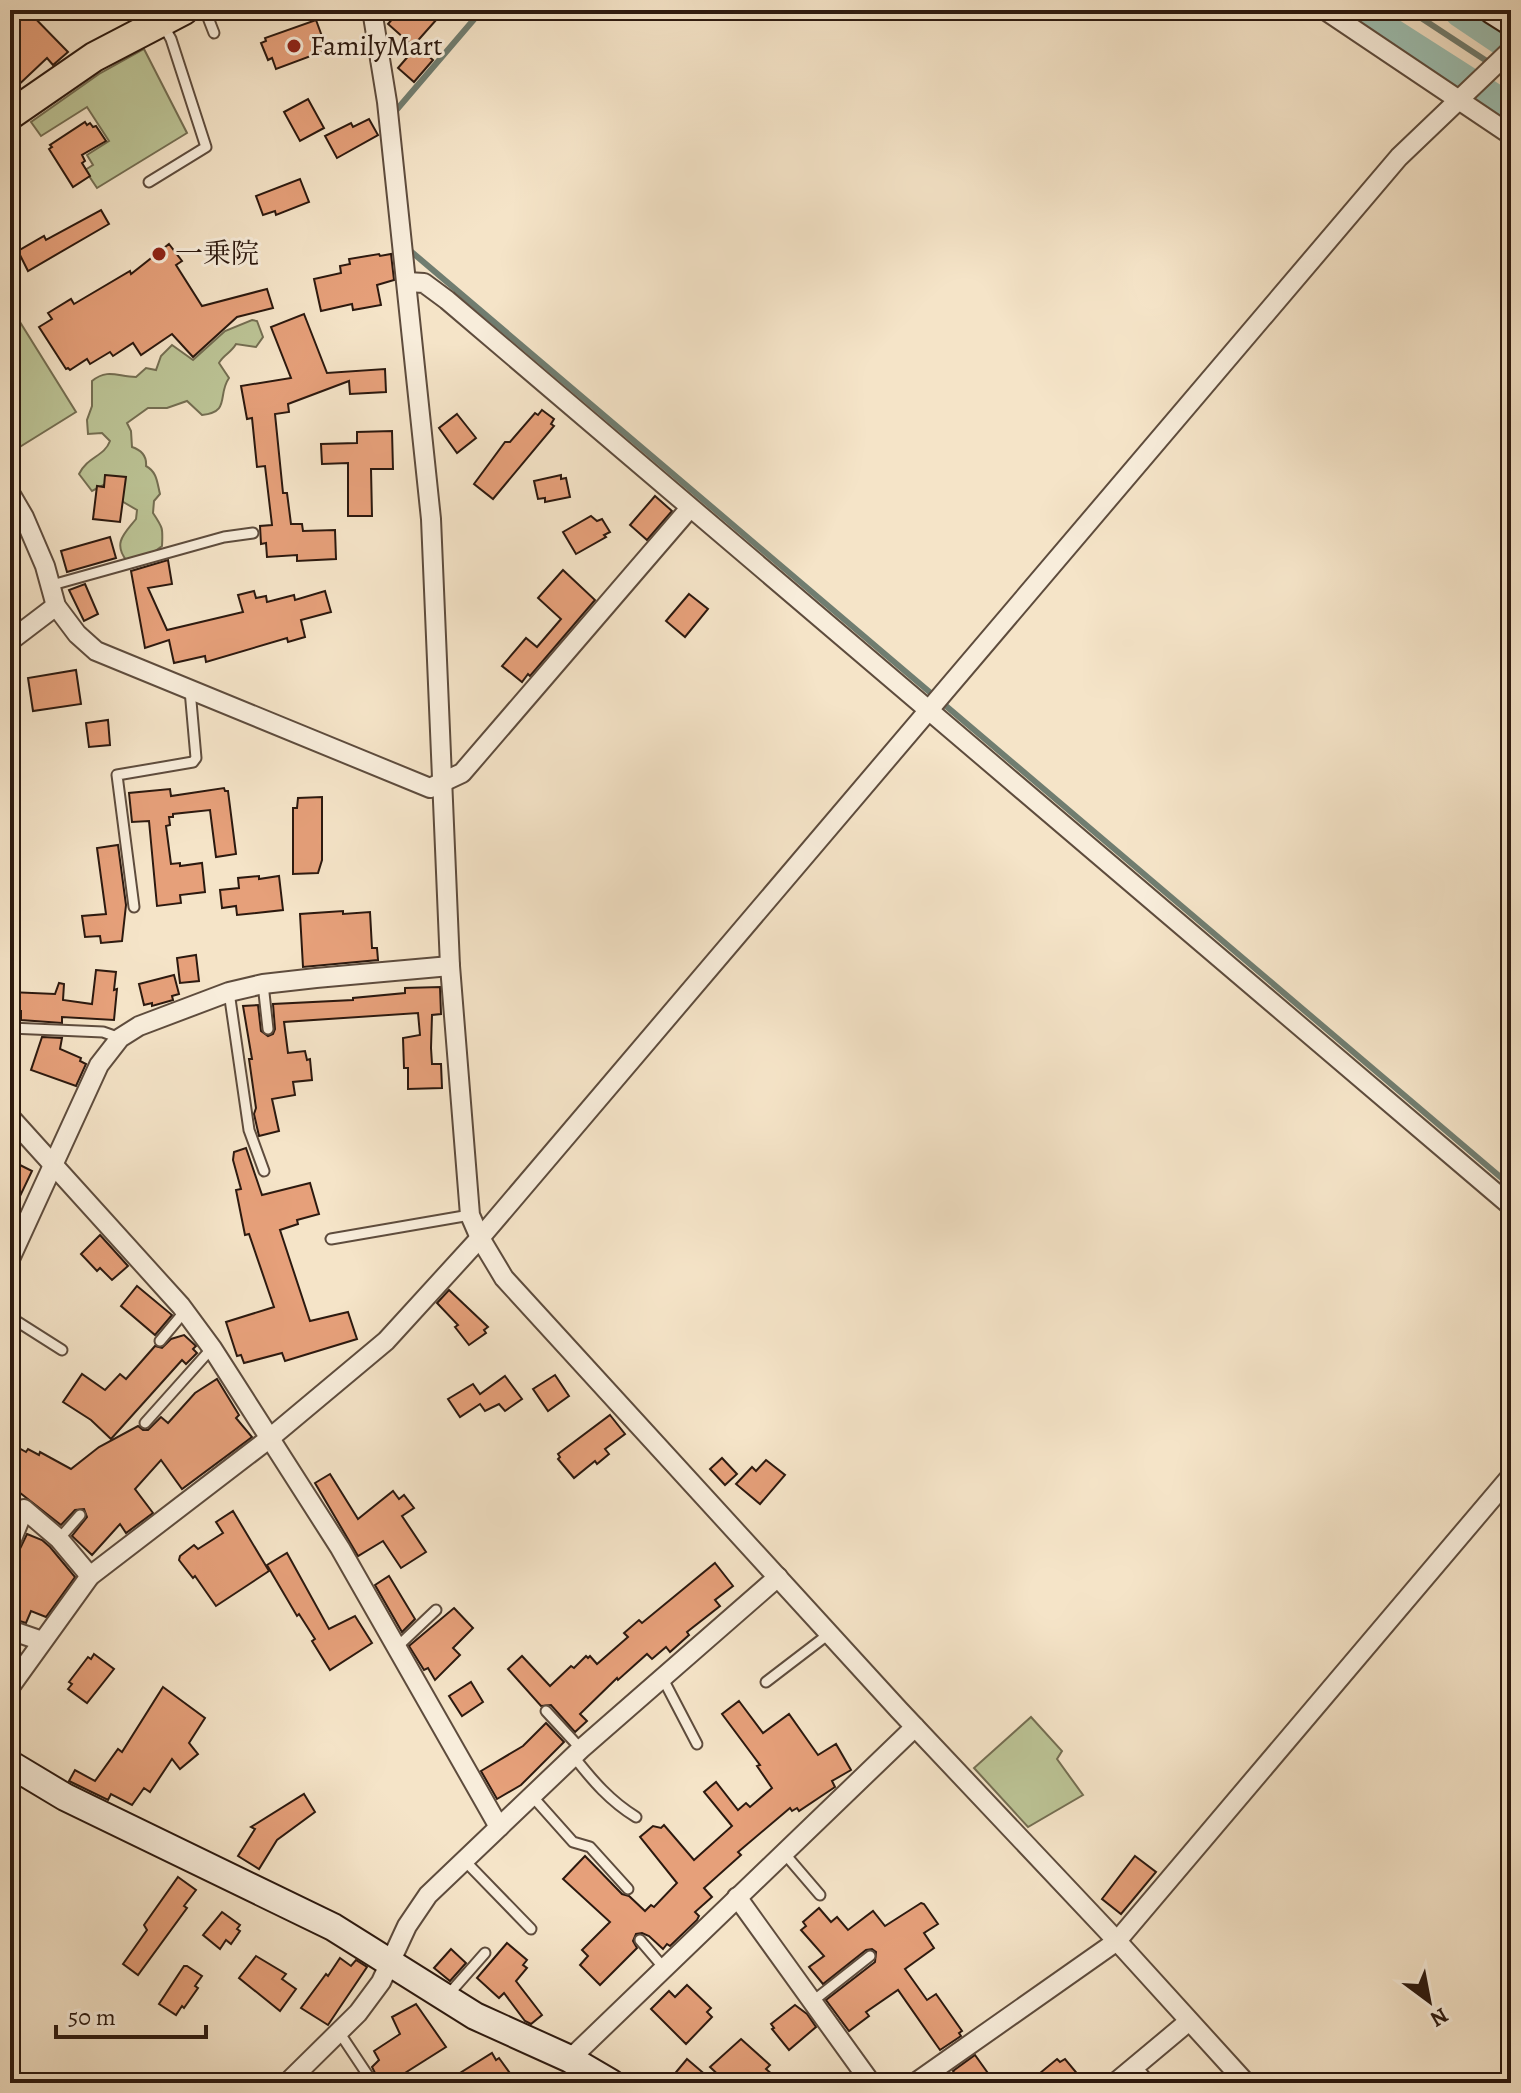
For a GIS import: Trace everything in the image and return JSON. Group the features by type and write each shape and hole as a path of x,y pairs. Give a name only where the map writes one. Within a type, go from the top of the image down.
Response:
{"main road":[{"path":"11,112 94,57 173,16"}],"street":[{"path":"372,10 387,102 431,519 450,966 470,1215 504,1278 1246,2083"},
{"path":"1325,10 1511,135"},
{"path":"1492,10 1511,22"},
{"path":"10,1687 90,1576 270,1438 386,1341 480,1238 1399,157 1511,50"},
{"path":"407,282 424,283 447,300 1511,1206"},
{"path":"10,493 24,517 52,585 56,606 77,634 96,651 430,788 462,773 690,508"},
{"path":"10,641 56,606"},
{"path":"10,1259 99,1065 120,1038 139,1026 229,992 263,984 450,966"},
{"path":"10,1117 185,1311 212,1348 340,1548 499,1827"},
{"path":"915,2083 1117,1941 1511,1476"},
{"path":"10,1544 24,1509 59,1539 90,1576"},
{"path":"287,2083 306,2076 339,2032 366,2003 381,1982 407,1926 428,1895 578,1753 778,1577"},
{"path":"10,1630 42,1641"},
{"path":"570,2059 915,1727"},
{"path":"10,1764 65,1797 333,1927 475,2016 570,2059 611,2083"},
{"path":"737,1897 871,2083"},
{"path":"1115,2083 1188,2022"}],"lane":[{"path":"205,10 214,33"},
{"path":"149,182 206,147 171,39 173,16"},
{"path":"52,585 224,537 253,533"},
{"path":"134,907 117,775 193,762 196,758 190,690"},
{"path":"263,984 268,1029"},
{"path":"229,992 249,1130 264,1171"},
{"path":"10,1028 103,1032 120,1038"},
{"path":"331,1239 470,1215"},
{"path":"160,1341 185,1311"},
{"path":"10,1317 62,1350"},
{"path":"145,1423 212,1348"},
{"path":"59,1539 80,1515"},
{"path":"396,1648 436,1610"},
{"path":"766,1682 831,1632"},
{"path":"662,1677 697,1744"},
{"path":"546,1711 578,1753 601,1791 636,1817"},
{"path":"532,1796 573,1842 590,1847 628,1889"},
{"path":"784,1853 820,1895"},
{"path":"464,1860 531,1929"},
{"path":"640,1940 664,1968"},
{"path":"445,1999 485,1953"},
{"path":"813,2001 870,1956"},
{"path":"339,2032 373,2083"},
{"path":"1136,2066 1151,2083"}],"green space":[{"path":"144,49 187,133 97,188 85,170 93,165 87,155 109,141 87,107 41,136 31,122 99,74"},
{"path":"10,306 76,412 10,453"},
{"path":"252,320 257,321 263,337 256,347 236,344 219,363 229,378 217,410 202,415 187,401 167,408 148,408 127,423 132,447 143,454 146,466 156,478 160,494 154,501 153,513 161,525 162,546 127,561 120,543 136,519 137,510 120,500 109,482 92,491 79,474 110,441 102,433 88,434 92,381 103,375 136,377 146,368 156,370 161,356 172,345 193,360 225,331"},
{"path":"1031,1717 1062,1751 1057,1759 1083,1795 1028,1827 974,1768"}],"building":[{"path":"19,10 27,10 68,52 53,65 47,58 10,93 10,19"},
{"path":"400,10 445,10 413,46 388,24"},
{"name":"FamilyMart","path":"316,20 327,50 276,69 272,58 268,60 261,43 266,41 265,38"},
{"path":"417,46 433,60 414,82 398,68"},
{"path":"308,99 324,128 300,141 284,112"},
{"path":"369,119 378,135 337,158 325,136 351,123 353,127"},
{"path":"85,122 96,126 106,141 82,155 85,161 82,163 90,176 73,187 49,149 52,147 50,145"},
{"path":"300,179 309,202 276,215 275,211 263,215 256,196"},
{"path":"101,210 109,224 28,271 18,251 44,236 46,240"},
{"path":"169,244 182,261 176,265 202,306 267,289 273,308 237,317 193,357 172,334 141,355 133,343 113,356 110,352 90,364 87,359 70,370 66,369 39,327 52,319 48,313 71,299 74,304 130,271 131,274"},
{"path":"391,254 394,280 377,285 381,305 353,310 352,304 321,311 314,279 341,273 340,266 350,264 349,259"},
{"path":"304,314 327,373 385,369 386,392 350,394 349,381 288,404 289,412 275,414 283,493 287,493 291,524 302,524 303,531 335,530 336,559 297,561 297,555 267,557 266,543 261,544 260,526 272,525 265,466 257,467 252,418 247,419 241,386 291,378 271,327"},
{"path":"542,410 554,419 551,424 554,426 493,499 474,484 505,442 510,442 535,413 538,415"},
{"path":"457,414 476,438 457,453 439,428"},
{"path":"392,431 393,469 371,469 372,516 348,516 348,463 322,464 321,444 357,443 357,432"},
{"path":"105,475 126,477 120,522 93,519 97,486 104,487"},
{"path":"561,475 561,479 566,478 570,497 545,502 545,498 538,499 534,481"},
{"path":"655,496 672,511 647,540 630,525"},
{"path":"591,516 597,521 602,519 610,532 576,554 563,532"},
{"path":"110,537 116,558 67,572 61,551"},
{"path":"168,560 172,584 148,588 167,630 243,612 238,595 254,591 256,598 266,596 267,602 294,595 295,600 325,591 331,612 301,620 305,637 288,642 287,638 206,662 205,656 174,663 169,640 145,648 131,571"},
{"path":"563,570 595,600 522,682 502,666 526,638 537,647 561,619 538,598"},
{"path":"85,584 98,614 84,621 69,590"},
{"path":"689,594 708,609 685,637 666,621"},
{"path":"76,670 81,704 33,711 28,678"},
{"path":"108,720 110,745 89,747 86,723"},
{"path":"224,788 228,791 236,854 216,857 210,810 173,814 169,817 170,825 166,826 171,864 202,863 205,892 180,895 181,903 157,906 149,821 132,822 129,793 170,789 171,796"},
{"path":"322,797 322,860 318,873 293,874 293,808 297,808 298,798"},
{"path":"118,845 126,905 122,941 101,943 100,936 85,937 82,916 106,914 97,848"},
{"path":"259,876 259,879 279,876 283,910 237,915 236,906 222,908 220,890 239,888 238,878"},
{"path":"343,911 343,914 370,912 372,948 377,948 378,960 303,967 300,914"},
{"path":"196,955 199,981 180,983 177,958"},
{"path":"96,970 116,972 114,1020 62,1017 62,1023 21,1020 21,1011 10,1011 10,992 55,994 59,983 64,984 63,1000 92,1004"},
{"path":"174,975 179,994 172,996 173,1000 144,1005 139,984"},
{"path":"440,987 441,1014 432,1015 431,1048 432,1064 441,1064 442,1088 408,1089 403,1038 420,1035 418,1013 284,1022 288,1053 305,1051 307,1060 310,1059 312,1080 293,1082 295,1095 272,1099 279,1131 259,1136 249,1059 252,1059 243,1006 258,1005 261,1031 268,1036 275,1029 273,1004 353,1000 405,993 405,988"},
{"path":"42,1037 62,1038 60,1049 81,1058 80,1061 86,1064 76,1086 31,1070"},
{"path":"246,1148 262,1195 310,1183 319,1214 297,1220 298,1224 280,1230 310,1321 348,1312 357,1339 285,1361 282,1353 244,1363 241,1355 237,1356 226,1322 274,1307 249,1234 245,1235 236,1190 241,1189 233,1160 234,1152"},
{"path":"10,1160 32,1171 10,1217"},
{"path":"100,1235 128,1266 112,1280 100,1268 97,1271 81,1254"},
{"path":"137,1286 172,1315 155,1335 121,1306"},
{"path":"449,1290 488,1327 484,1330 486,1333 469,1345 455,1327 458,1325 437,1303"},
{"path":"184,1335 196,1346 193,1349 197,1353 186,1364 182,1360 111,1439 91,1420 63,1402 82,1374 105,1390 120,1374 126,1379 155,1346 162,1348 171,1339"},
{"path":"555,1375 569,1396 548,1411 533,1389"},
{"path":"505,1376 522,1399 505,1411 499,1404 485,1411 480,1404 460,1417 448,1399 473,1384 480,1394"},
{"path":"217,1379 239,1415 236,1418 252,1437 182,1489 161,1460 135,1489 153,1513 126,1533 120,1524 92,1555 72,1536 87,1517 84,1509 75,1510 61,1525 10,1485 10,1443 26,1452 28,1449 39,1455 40,1452 71,1469 99,1447 138,1426 148,1430 161,1417 168,1423 195,1393"},
{"path":"610,1415 625,1434 605,1449 609,1454 574,1478 558,1459 558,1454"},
{"path":"722,1458 737,1474 725,1485 710,1469"},
{"path":"766,1460 785,1475 760,1504 736,1484 752,1467 756,1471"},
{"path":"330,1474 358,1519 393,1491 399,1499 404,1495 414,1508 402,1516 426,1552 401,1568 383,1541 358,1556 315,1483"},
{"path":"233,1511 269,1571 216,1606 195,1576 193,1578 179,1560 194,1545 198,1549 223,1533 216,1522"},
{"path":"27,1534 50,1547 75,1577 46,1617 31,1611 26,1623 10,1618 10,1556 18,1553"},
{"path":"287,1553 329,1629 355,1616 372,1643 330,1670 312,1641 315,1639 299,1614 297,1616 267,1565"},
{"path":"715,1563 733,1586 715,1600 720,1606 687,1632 689,1635 670,1652 666,1647 652,1659 647,1654 617,1678 580,1714 587,1721 575,1732 551,1705 541,1706 508,1669 522,1656 550,1686 586,1656 597,1664 628,1637 624,1633 639,1620 642,1623"},
{"path":"389,1576 415,1619 402,1632 375,1585"},
{"path":"454,1608 473,1628 453,1648 460,1655 435,1680 428,1668 424,1670 409,1646"},
{"path":"94,1654 114,1669 87,1703 68,1689 72,1684 69,1682 88,1657 91,1659"},
{"path":"471,1682 483,1702 462,1716 449,1696"},
{"path":"163,1687 205,1718 189,1743 198,1754 180,1769 172,1759 150,1792 144,1788 132,1805 111,1794 108,1800 69,1781 75,1770 95,1781 118,1749 122,1752"},
{"path":"739,1701 763,1733 789,1714 818,1755 836,1744 851,1770 832,1781 835,1787 799,1811 790,1808 738,1852 741,1855 704,1888 712,1897 695,1912 699,1916 697,1920 670,1946 667,1944 663,1949 649,1936 636,1934 633,1941 637,1948 600,1985 580,1965 588,1956 582,1950 610,1922 563,1879 585,1856 622,1894 629,1896 645,1911 651,1905 654,1907 677,1883 640,1837 653,1826 661,1828 664,1825 694,1860 732,1826 704,1792 716,1782 738,1810 746,1803 750,1807 772,1788 757,1766 760,1765 722,1714"},
{"path":"546,1723 564,1742 521,1785 497,1799 481,1771 523,1746"},
{"path":"304,1794 315,1812 277,1840 259,1869 238,1856 255,1829 251,1827"},
{"path":"1135,1856 1156,1872 1121,1914 1102,1899"},
{"path":"178,1877 196,1890 184,1906 187,1908 138,1975 123,1964 147,1930 144,1925"},
{"path":"921,1903 938,1924 924,1933 934,1948 905,1969 927,2000 936,1994 962,2031 959,2033 961,2036 940,2050 898,1990 866,2012 869,2016 849,2031 826,2000 875,1962 876,1952 866,1950 823,1984 809,1967 824,1956 801,1930 806,1926 803,1922 819,1908 831,1922 837,1917 848,1930 873,1911 885,1926"},
{"path":"222,1912 240,1925 237,1929 240,1931 231,1944 226,1940 220,1949 203,1935"},
{"path":"507,1943 527,1960 523,1965 527,1968 516,1981 542,2015 531,2024 525,2021 504,1993 499,1998 477,1978"},
{"path":"451,1949 466,1963 450,1981 434,1968"},
{"path":"256,1956 286,1974 282,1979 296,1989 280,2011 239,1978"},
{"path":"340,1958 351,1966 356,1960 367,1967 328,2025 301,2008"},
{"path":"184,1966 202,1976 195,1986 198,1988 176,2015 159,2004"},
{"path":"687,1985 711,2008 707,2012 712,2017 686,2044 651,2009 669,1991 675,1997"},
{"path":"416,2004 446,2047 389,2083 380,2083 372,2067 379,2060 374,2051 400,2034 392,2017"},
{"path":"795,2005 807,2014 816,2027 789,2050 771,2024"},
{"path":"741,2039 770,2065 766,2069 782,2083 727,2083 710,2067"},
{"path":"492,2053 517,2083 444,2083"},
{"path":"975,2055 995,2083 962,2083 953,2071"},
{"path":"687,2059 715,2083 667,2083"},
{"path":"1057,2059 1060,2062 1065,2059 1085,2083 1028,2083"}],"waterway":[{"path":"393,114 482,10"},
{"path":"1350,10 1511,113"},
{"path":"1409,10 1511,77"},
{"path":"1462,10 1511,43"},
{"path":"407,248 1511,1186"}],"place":[{"name":"FamilyMart","path":"294,46"},
{"name":"一乗院","path":"159,254"}]}
